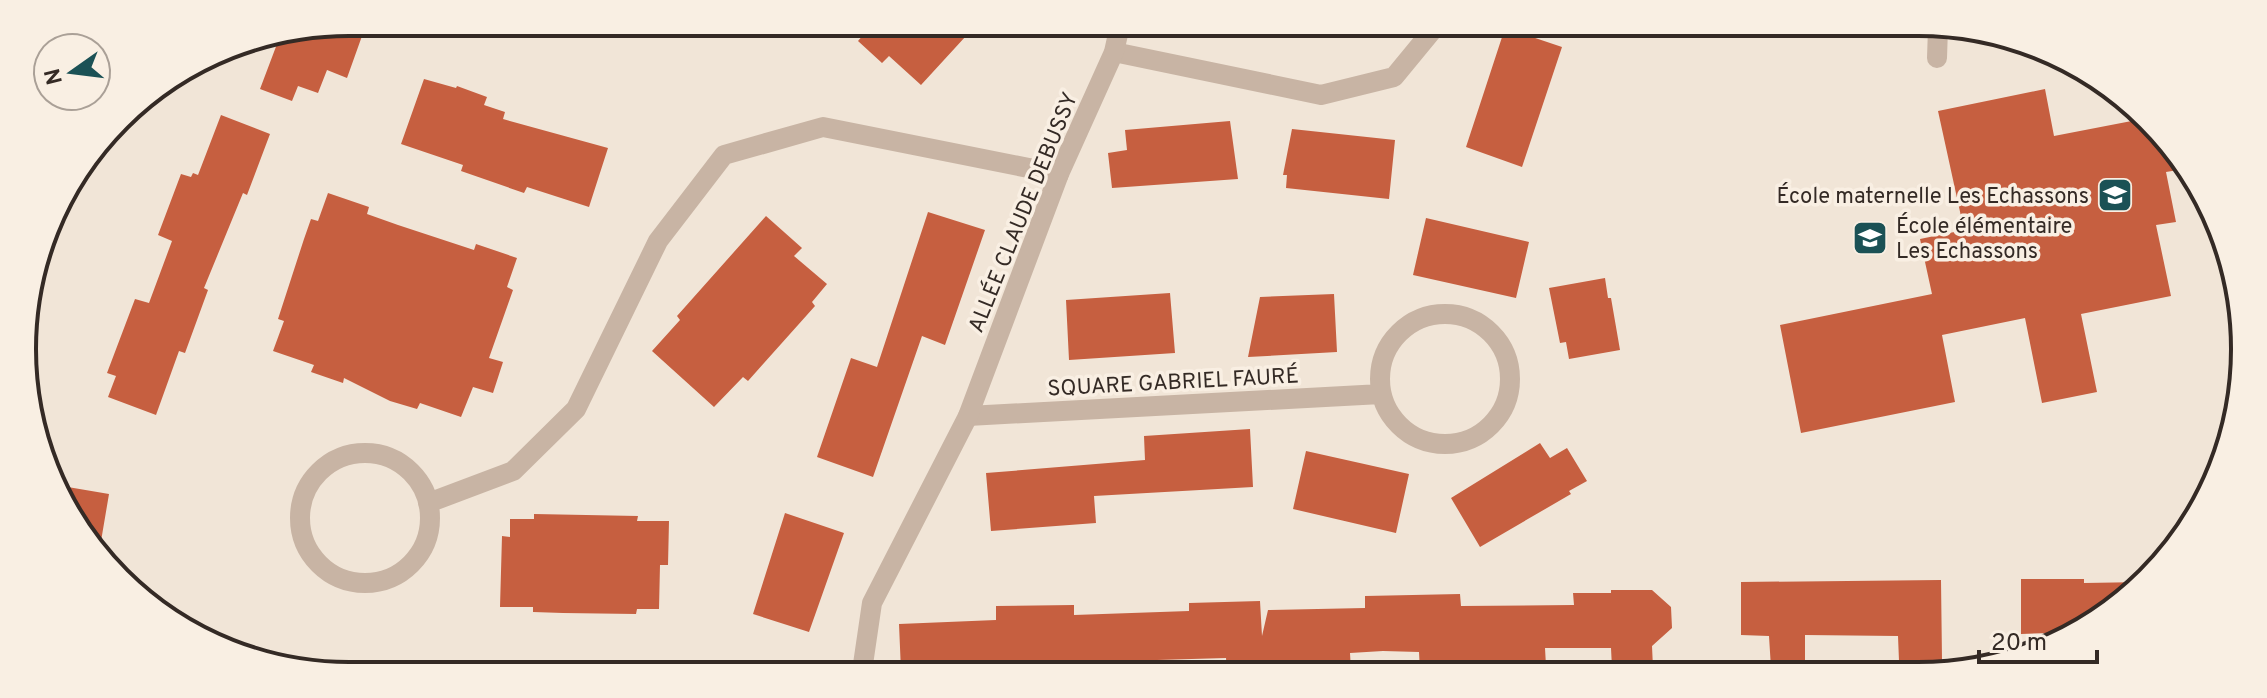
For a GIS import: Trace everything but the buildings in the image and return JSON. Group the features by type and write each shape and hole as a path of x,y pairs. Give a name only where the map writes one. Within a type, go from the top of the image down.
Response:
{"street":[{"name":"ALLÉE CLAUDE DEBUSSY","path":"863,662 872,603 968,416 1059,174 1114,52 1118,36"},
{"path":"1114,52 1321,95 1394,77 1428,36"},
{"path":"1937,58 1938,37"},
{"path":"428,503 513,471 576,409 658,241 724,155 823,127 1059,174"},
{"path":"1451,314 1478,323 1495,338 1506,357 1509,386 1501,412 1486,429 1460,442 1438,444 1411,435 1394,420 1381,394 1380,372 1389,345 1407,326 1429,315 1451,314"},
{"name":"SQUARE GABRIEL FAURÉ","path":"968,416 1381,394"},
{"path":"368,453 399,462 416,477 428,503 430,525 421,552 401,573 381,582 358,584 331,575 314,560 302,534 300,511 309,485 324,467 349,455 368,453"}],"place":[{"name":"École maternelle Les Echassons","path":"2115,195"},
{"name":"École élémentaire Les Echassons","path":"1870,238"}]}
